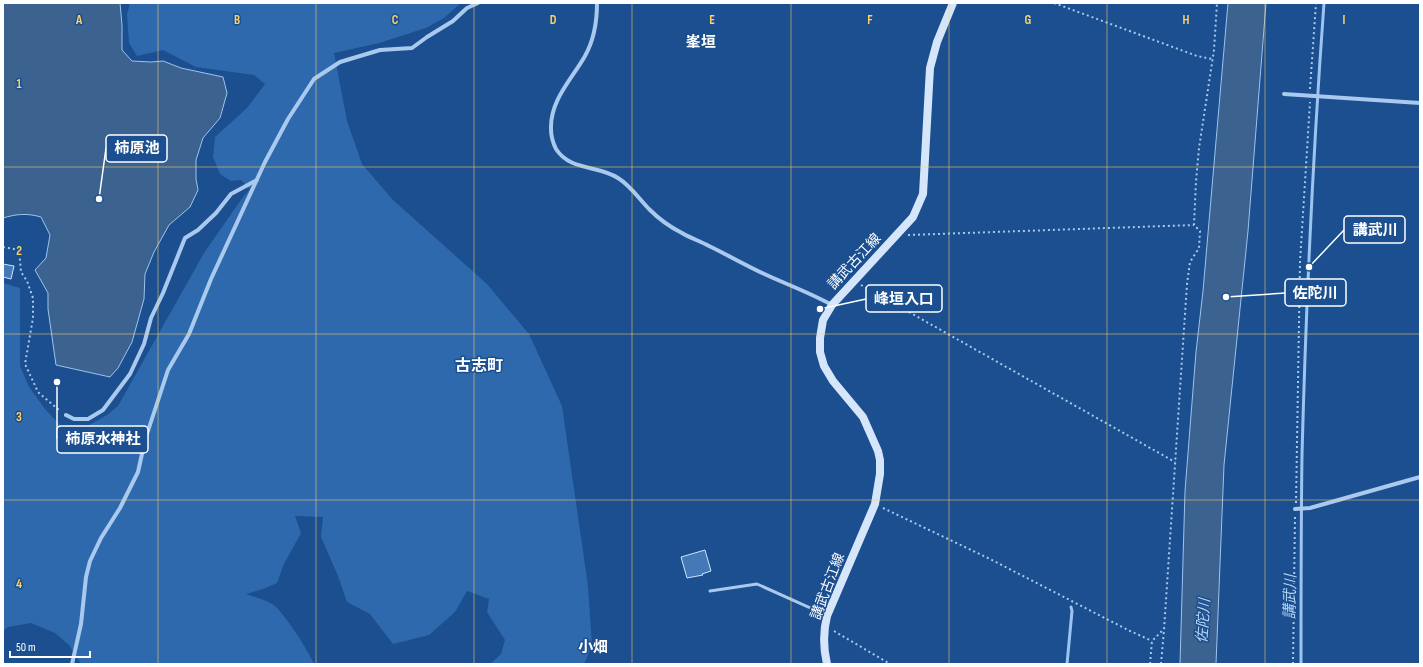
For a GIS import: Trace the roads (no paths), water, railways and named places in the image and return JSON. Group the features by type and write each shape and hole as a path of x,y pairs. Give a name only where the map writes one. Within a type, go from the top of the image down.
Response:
{"main road":[{"name":"講武古江線","path":"825,663 824,625 875,504 880,474 880,460 878,451 863,417 833,381 824,366 820,352 820,338 823,320 832,305 912,217 923,194 930,68 937,42 953,3"}],"street":[{"path":"72,664 81,624 86,577 90,561 101,538 120,508 138,472 145,440 168,370 189,334 211,279 265,162 288,119 314,79 340,62 380,50 412,48 427,37 453,22 467,8 478,3"},
{"path":"596,3 595,27 592,39 585,55 561,93 551,119 551,136 559,154 575,165 605,172 617,177 634,191 650,210 664,222 682,233 762,273 818,297 832,305"},
{"path":"1284,94 1420,103"},
{"path":"66,415 74,419 88,419 103,410 130,374 144,344 151,318 163,293 185,238 198,230 216,213 231,194 257,180"},
{"path":"1297,509 1310,508 1420,477"}],"lane":[{"path":"710,591 757,584 827,616"}],"water":[{"path":"3,3 120,3 122,50 132,61 163,61 181,68 223,77 227,93 220,118 203,138 196,160 196,179 198,190 190,207 169,225 154,252 145,274 144,299 132,342 118,368 110,377 56,365 48,309 48,293 35,270 46,258 50,235 41,217 22,214 3,218"},
{"path":"1228,3 1266,3 1248,231 1224,465 1216,664 1180,664 1185,491 1196,352 1203,291"}],"waterway":[{"name":"講武川","path":"1301,664 1302,455 1310,229 1324,3"},
{"path":"1067,664 1072,611 1071,607"}],"place":[{"name":"柿原池","path":"99,199"},
{"name":"講武川","path":"1309,267"},
{"name":"佐陀川","path":"1226,297"},
{"name":"峰垣入口","path":"820,309"},
{"name":"柿原水神社","path":"57,382"}],"district":[{"name":"峯垣","path":"701,42"},
{"name":"古志町","path":"479,365"},
{"name":"小畑","path":"593,647"}]}
